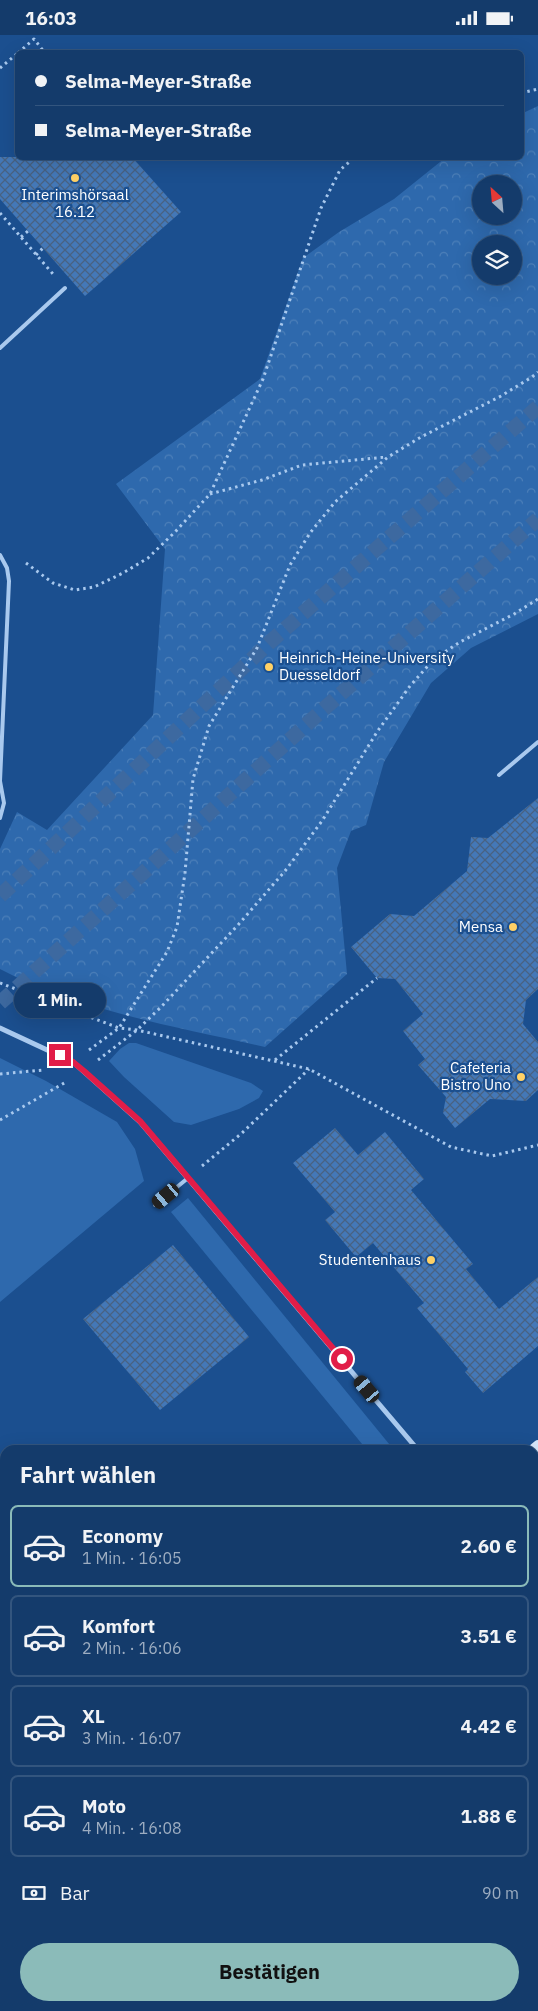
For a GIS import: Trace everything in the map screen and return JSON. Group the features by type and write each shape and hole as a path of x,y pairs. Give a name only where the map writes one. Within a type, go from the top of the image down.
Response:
{"street":[{"path":"0,1028 73,1062 140,1121 414,1445"}],"lane":[{"path":"0,347 65,288"},
{"path":"0,555 7,568 9,581 0,781 4,803 0,818"},
{"path":"499,775 538,742"},
{"path":"155,1205 188,1178"}],"path":[{"path":"21,50 34,39 43,50"},
{"path":"0,68 15,56"},
{"path":"524,92 538,89"},
{"path":"0,555 18,557 53,583 75,590 94,587 148,558 210,494 263,379 321,208 340,170 352,160"},
{"path":"0,213 65,288"},
{"path":"21,237 28,231"},
{"path":"36,255 43,248"},
{"path":"0,1074 40,1071 73,1062 119,1028 167,952 177,927 185,873 193,779 208,726 257,648 290,565 310,533 335,502 388,457 421,437 501,396 538,372"},
{"path":"210,494 262,480 302,465 388,457"},
{"path":"0,1120 84,1071 137,1030 238,925 285,871 322,821 377,732 410,685 434,659 538,599"},
{"path":"275,1060 377,978"},
{"path":"0,983 119,1028 137,1030 309,1069 450,1147 492,1157 538,1145"},
{"path":"188,1178 242,1133 309,1069"}],"green space":[{"path":"538,106 538,614 471,648 431,683 384,762 366,825 351,831 337,868 347,974 265,1047 164,1025 96,1007 31,984 0,969 0,849 17,812 47,830 153,715 165,549 116,484 260,379 303,258 339,232 394,199 443,160 524,160 524,113"},
{"path":"129,1043 136,1043 251,1083 263,1091 259,1098 239,1109 191,1125 174,1122 109,1061 120,1049"},
{"path":"0,1058 46,1081 117,1122 135,1149 144,1181 0,1302"},
{"path":"188,1198 390,1445 363,1445 171,1212"}],"building":[{"name":"Interimshörsaal 16.12","path":"0,157 15,157 15,160 135,160 181,212 85,296 0,199"},
{"path":"538,798 538,989 526,1000 523,1024 538,1042 538,1090 526,1101 490,1099 455,1128 443,1113 446,1097 418,1065 425,1059 403,1031 423,1014 395,979 377,978 351,947 390,914 414,916 467,871 471,837 488,838"},
{"name":"Studentenhaus","path":"335,1128 358,1155 385,1132 424,1179 411,1190 473,1264 466,1269 499,1309 538,1277 538,1346 483,1393 465,1372 468,1369 417,1308 424,1303 373,1243 356,1257 325,1220 335,1212 293,1163"},
{"path":"173,1245 249,1337 160,1410 83,1319"}],"tunnel":[{"path":"0,896 269,643 538,407"},
{"path":"0,1003 317,715 538,519"}],"place":[{"name":"Interimshörsaal 16.12","path":"75,178"},
{"name":"Heinrich-Heine-University Duesseldorf","path":"269,667"},
{"name":"Mensa","path":"513,927"},
{"name":"Cafeteria Bistro Uno","path":"521,1077"},
{"name":"Studentenhaus","path":"431,1260"}],"route":[{"path":"60,1055 84,1071 140,1121 342,1359"}]}
